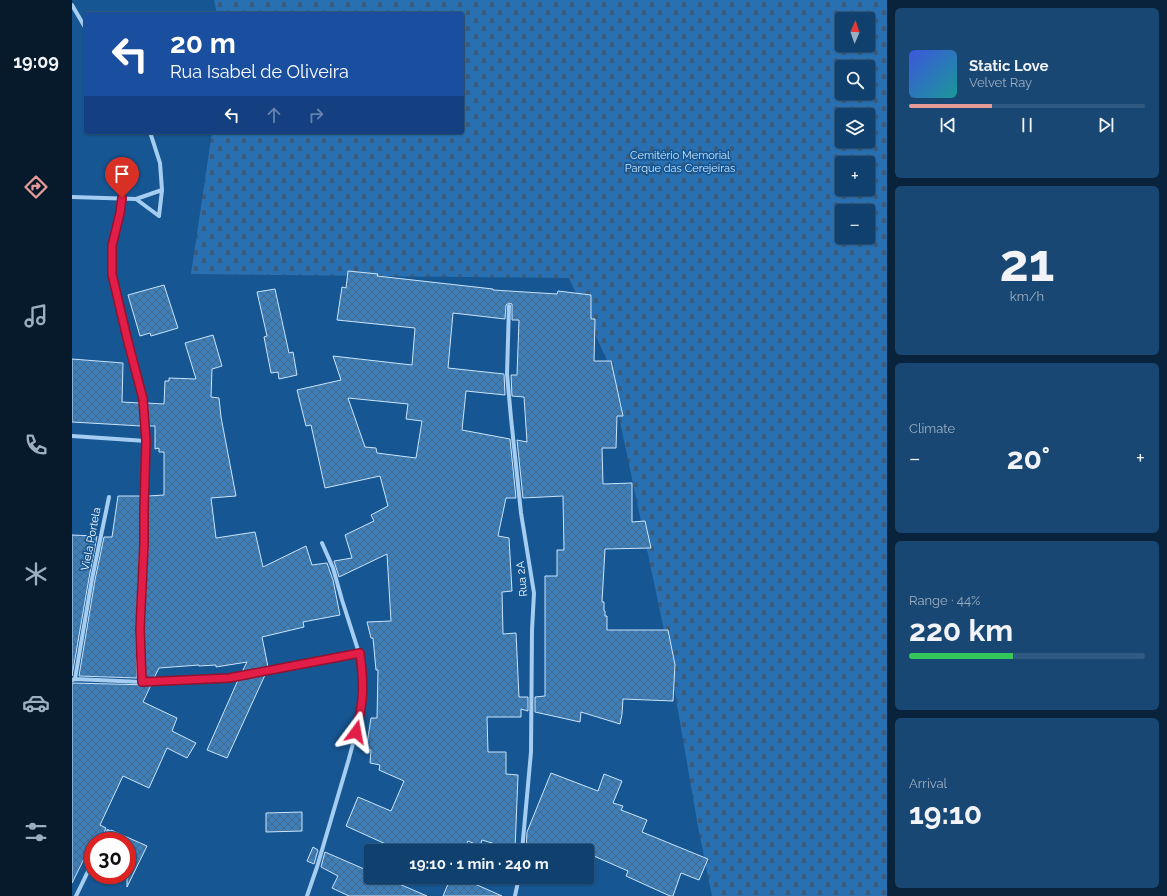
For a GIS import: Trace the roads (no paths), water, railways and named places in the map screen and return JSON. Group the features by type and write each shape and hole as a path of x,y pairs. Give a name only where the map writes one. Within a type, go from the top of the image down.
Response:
{"street":[{"path":"72,4 84,25"},
{"path":"136,199 159,216 162,190 160,163 151,134"},
{"path":"72,197 136,199 162,190"},
{"path":"122,198 112,246 112,274 143,399 146,441 144,545 140,629 142,682"},
{"name":"Rua 2A","path":"509,306 507,374 521,513 534,593 532,630 531,752 523,844"},
{"path":"72,436 146,441"},
{"name":"Viela Portela","path":"74,680 109,496"},
{"path":"307,896 360,718 363,697 360,653 333,568 322,543"},
{"path":"74,680 142,682 229,678 360,653"},
{"path":"76,896 84,880"},
{"path":"515,896 518,884"}],"park label":[{"name":"Cemitério Memorial Parque das Cerejeiras","path":"680,161"}]}
